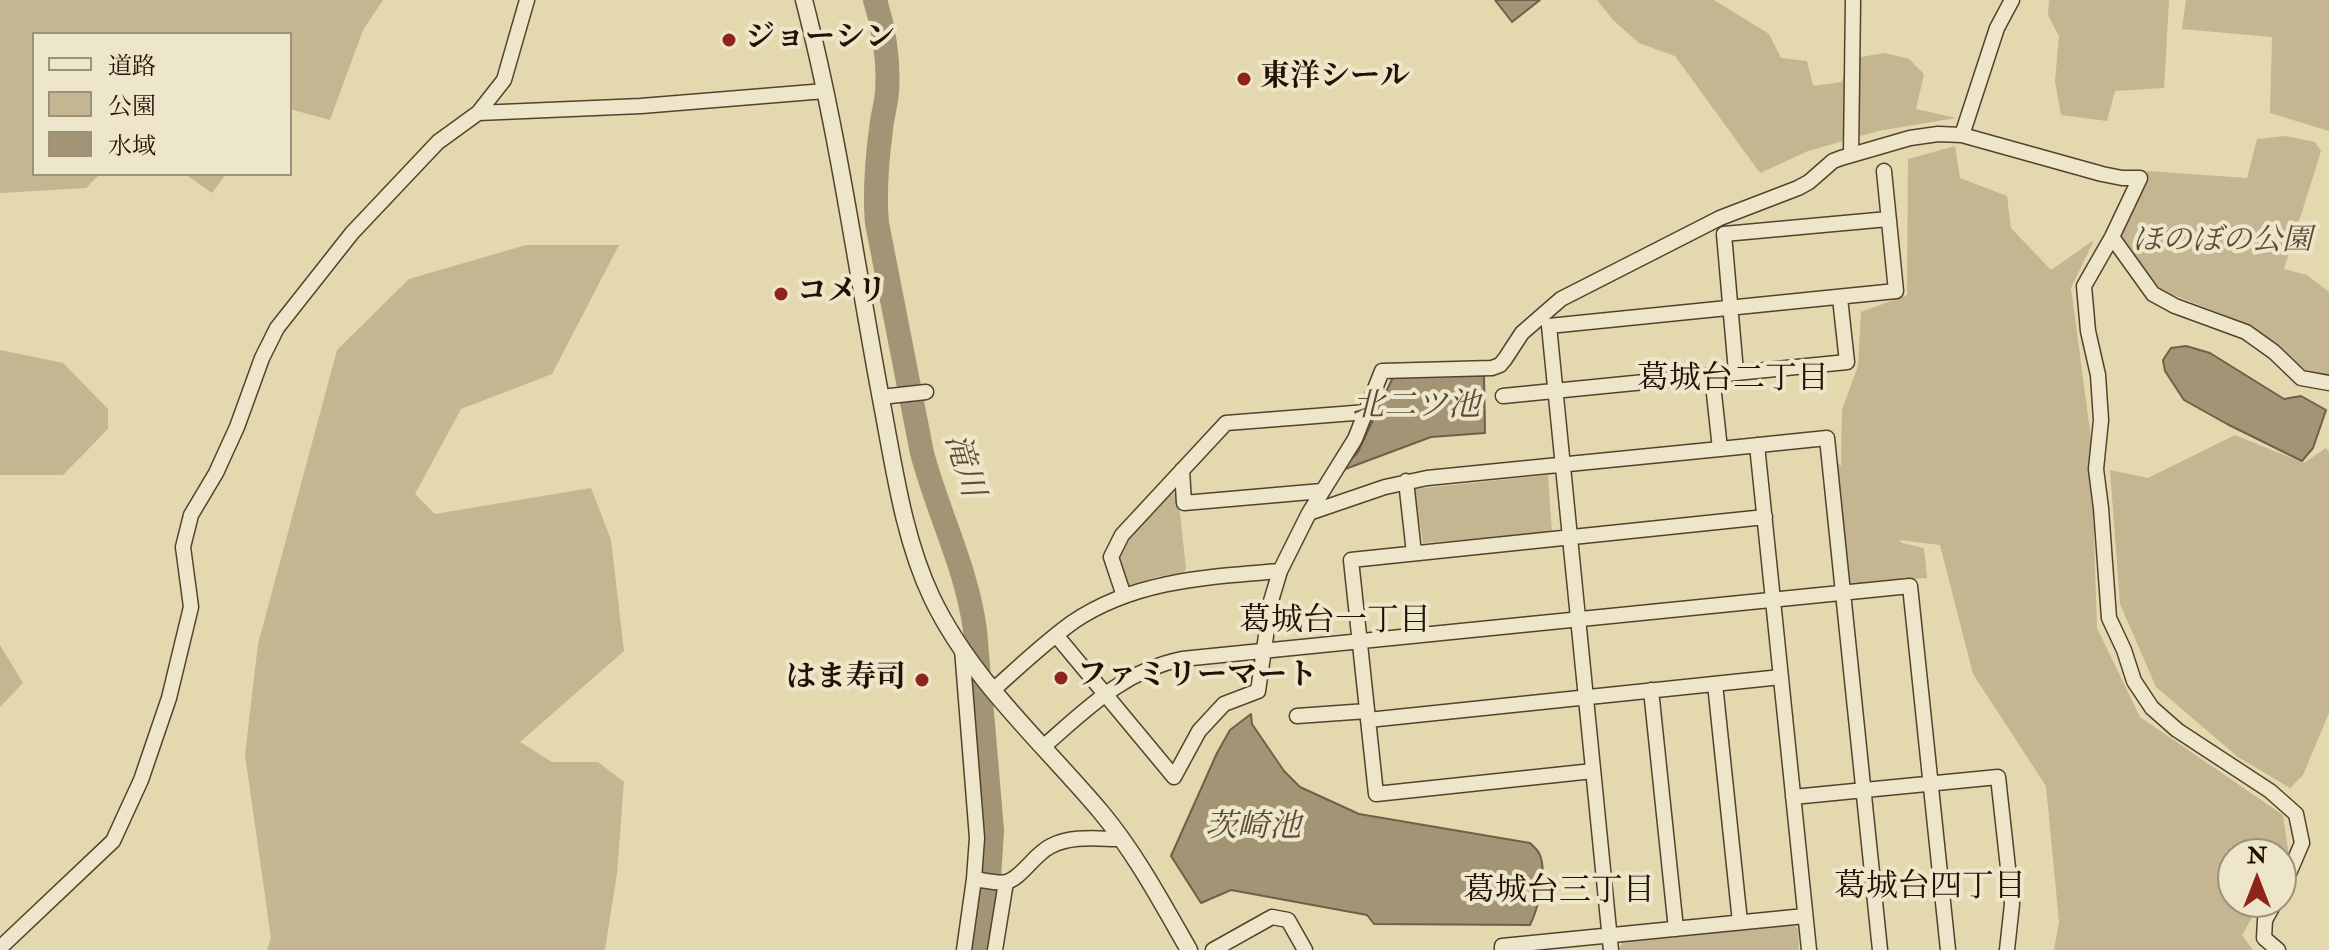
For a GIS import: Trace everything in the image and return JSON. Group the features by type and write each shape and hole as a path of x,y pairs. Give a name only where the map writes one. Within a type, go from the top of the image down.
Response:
{"street":[{"path":"0,948 113,841 141,780 169,698 191,607 183,547 191,515 216,473 277,328 363,221 438,142 478,113 504,80 527,0"},
{"path":"804,0 886,396 902,506 918,563 933,599 962,649 993,690 1103,815 1144,872 1189,950"},
{"path":"1851,155 1853,0"},
{"path":"1962,135 1997,28 2012,0"},
{"path":"478,113 641,106 825,91"},
{"path":"1056,635 1174,777 1199,731 1224,704 1258,691 1262,650 1280,571 1309,513 1342,462 1367,412 1382,371 1484,369 1500,365 1522,333 1561,299 1720,218 1798,188 1833,161 1923,136 1962,135 2102,174 2140,178 2084,286 2088,331 2098,375 2101,420 2096,469 2109,618 2134,681 2152,708 2177,730 2270,791 2296,814 2302,843 2297,855"},
{"path":"1610,943 1549,326 1896,291 1884,171"},
{"path":"1736,372 1724,234 1888,219"},
{"path":"2112,237 2153,294 2175,306 2246,332 2274,352 2301,378 2329,383"},
{"path":"1503,396 1847,362 1840,298"},
{"path":"1712,375 1720,449"},
{"path":"886,396 926,392"},
{"path":"1124,596 1111,557 1122,535 1226,423 1367,412"},
{"path":"1309,513 1406,481 1827,438 1880,950"},
{"path":"1757,445 1809,950"},
{"path":"1182,470 1184,503 1322,491"},
{"path":"1406,481 1414,553"},
{"path":"1593,771 1376,794 1351,560 1765,517"},
{"path":"993,690 1056,635 1089,612 1124,596 1166,583 1280,571"},
{"path":"1043,747 1105,694 1134,675 1162,663 1202,656 1910,586 1948,950"},
{"path":"962,649 976,815 974,879 964,950"},
{"path":"1297,716 1367,715 1781,677"},
{"path":"1715,684 1740,922"},
{"path":"1651,690 1676,929"},
{"path":"1793,797 1998,777 2012,904 2007,950"},
{"path":"974,879 1006,882 1053,844 1082,839 1121,839"},
{"path":"995,950 1006,882"},
{"path":"1502,950 1502,946 1610,943 1676,929 1805,916"},
{"path":"1213,950 1272,917 1288,920 1305,950"},
{"path":"2266,918 2264,938 2278,950"}],"green space":[{"path":"0,0 383,0 363,30 330,120 292,110 292,32 32,32 32,176 98,176 86,188 0,193"},
{"path":"1597,0 1714,0 1769,34 1781,58 1807,61 1813,86 1842,82 1849,59 1885,53 1909,59 1924,74 1916,109 1956,118 1878,131 1808,151 1760,173 1675,56 1639,43 1613,20"},
{"path":"2049,0 2169,0 2164,88 2115,91 2107,121 2061,115 2055,81 2059,36 2048,15"},
{"path":"2186,0 2329,0 2329,131 2270,113 2272,37 2182,29"},
{"name":"ほのぼの公園","path":"2286,136 2315,142 2321,151 2284,269 2307,275 2329,292 2329,375 2307,374 2252,326 2161,290 2120,236 2147,171 2247,178 2257,139"},
{"path":"1955,146 1960,178 2007,196 2011,228 2051,270 2094,240 2071,288 2091,438 2097,628 2140,717 2283,815 2286,838 2217,838 2217,918 2252,918 2242,935 2253,950 2054,950 2059,922 2046,786 1973,674 1940,545 1899,540 1924,548 1927,578 1849,584 1836,460 1841,466 1842,410 1858,366 1861,312 1907,295 1908,159"},
{"path":"188,176 225,176 212,193"},
{"path":"526,245 619,245 552,374 461,409 415,494 435,514 591,488 611,540 624,651 520,742 552,762 598,762 624,782 617,873 605,950 267,950 271,938 245,755 258,644 337,350 409,279"},
{"path":"0,350 63,363 108,409 108,429 63,475 0,475"},
{"path":"2235,435 2304,463 2326,448 2329,452 2329,713 2303,775 2290,788 2238,757 2156,687 2120,604 2110,470 2148,478"},
{"path":"1548,475 1552,533 1423,543 1414,489"},
{"path":"1171,492 1178,495 1184,572 1130,586 1125,584 1115,557 1127,538"},
{"path":"0,645 23,683 0,707"},
{"path":"1792,925 1798,928 1799,950 1618,950 1624,940"}],"water":[{"path":"1495,0 1540,0 1512,22"},
{"path":"2186,346 2210,353 2284,399 2301,396 2326,410 2313,448 2302,461 2184,400 2165,371 2163,360 2171,348"},
{"name":"北二ツ池","path":"1394,375 1484,376 1485,433 1431,437 1340,471 1358,452"},
{"name":"茨崎池","path":"1251,714 1252,724 1284,771 1300,787 1359,814 1530,843 1539,853 1543,869 1539,900 1530,925 1374,924 1367,915 1231,890 1201,903 1171,856 1217,753 1230,730"}],"waterway":[{"name":"滝川","path":"875,0 885,46 887,81 877,164 877,223 922,453 966,585 975,630 992,830 988,896 980,950"}],"place":[{"name":"ジョーシン","path":"729,40"},
{"name":"東洋シール","path":"1244,79"},
{"name":"コメリ","path":"781,294"},
{"name":"ファミリーマート","path":"1061,678"},
{"name":"はま寿司","path":"922,680"}],"district":[{"name":"葛城台二丁目","path":"1733,381"},
{"name":"葛城台一丁目","path":"1335,623"},
{"name":"葛城台四丁目","path":"1930,889"},
{"name":"葛城台三丁目","path":"1559,893"}]}
